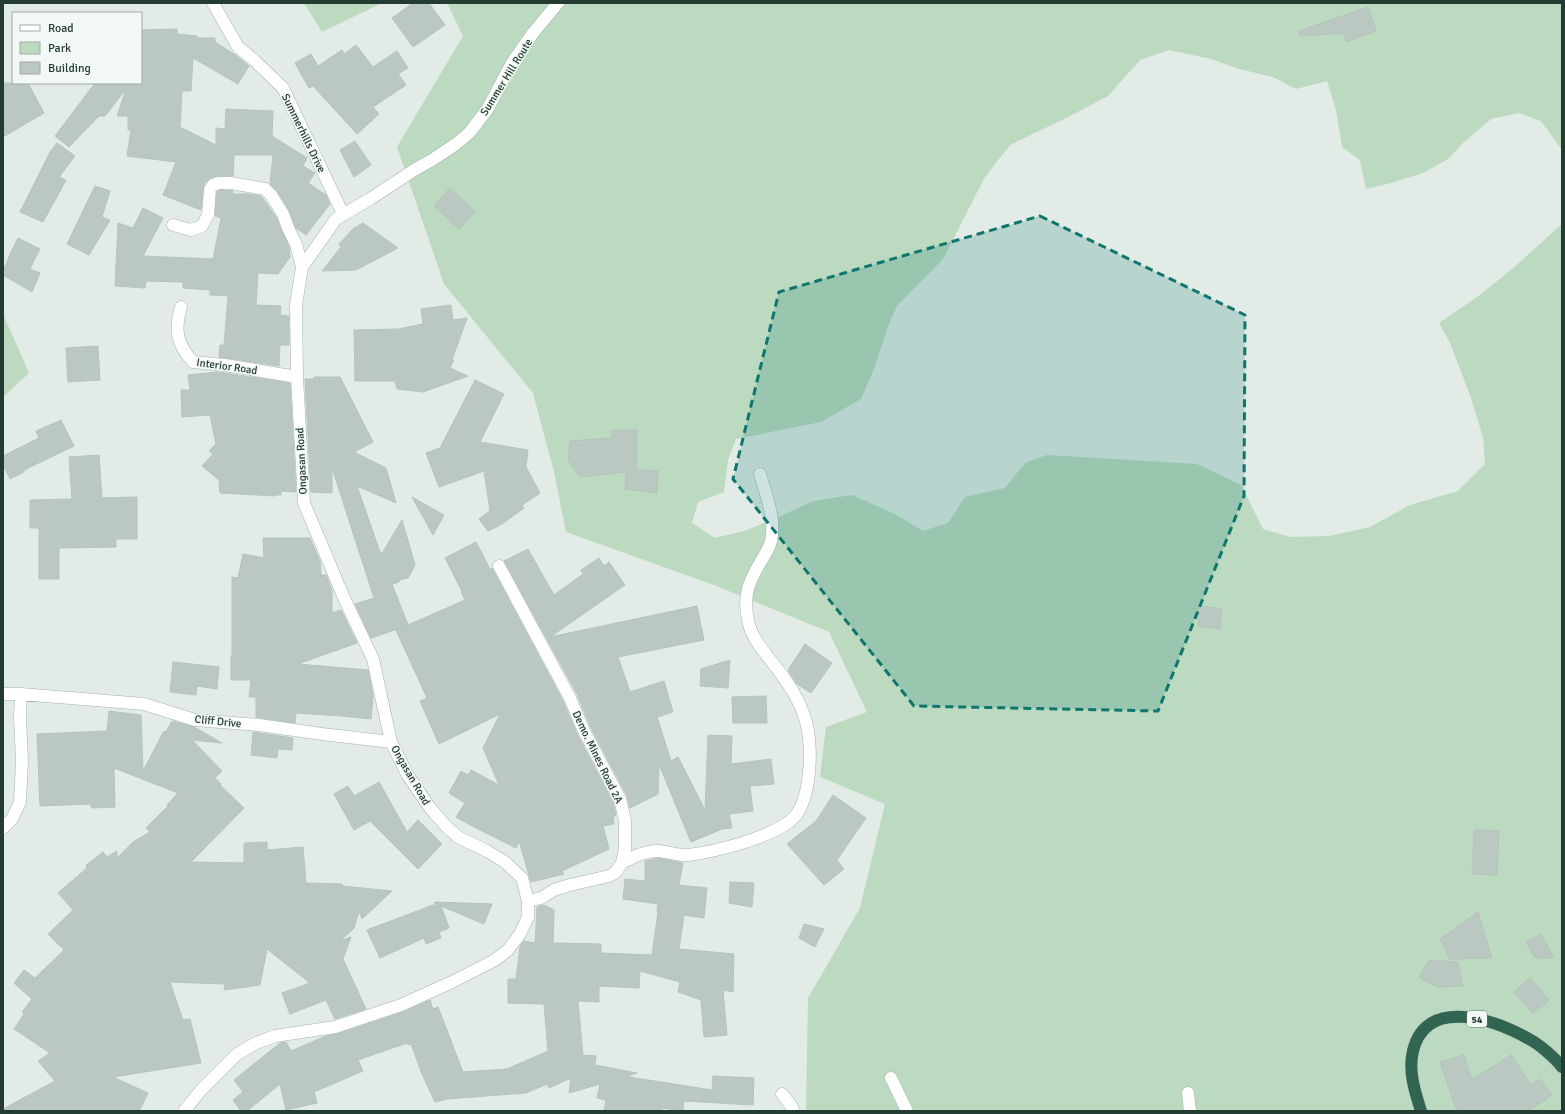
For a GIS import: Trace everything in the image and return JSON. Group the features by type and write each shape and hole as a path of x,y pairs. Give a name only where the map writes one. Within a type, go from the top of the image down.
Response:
{"highway":[{"name":"54","path":"1421,1111 1412,1079 1413,1051 1417,1039 1428,1024 1450,1016 1475,1018 1504,1026 1531,1040 1562,1066"}],"street":[{"name":"Summerhills Drive","path":"213,3 238,48 254,60 283,88 343,214"},
{"name":"Summer Hill Route","path":"370,199 456,144 469,133 487,110 512,63 533,33 558,3"},
{"path":"173,225 191,230 202,226 208,215 210,189 213,184 230,183 265,189 272,195 283,214 296,244 302,267"},
{"name":"Ongasan Road","path":"184,1111 202,1089 236,1055 256,1043 275,1036 335,1026 401,1005 452,982 495,960 508,950 520,934 528,918 528,901 522,878 505,862 487,851 458,837 430,808 407,774 391,742 373,659 344,598 304,503 297,377 296,305 302,267 336,219 370,199"},
{"name":"Interior Road","path":"181,308 177,320 179,342 184,352 193,362 225,365 297,377"},
{"path":"528,901 540,898 554,890 609,876 615,873 622,863 633,856 658,851 688,855 735,845 769,833 790,822 800,807 807,789 810,759 807,724 803,710 794,693 754,639 748,621 746,608 746,590 754,572 771,542 771,510 760,474"},
{"name":"Demo. Mines Road 2A","path":"499,566 570,698 584,729 620,799 625,820 625,849 622,863"},
{"name":"Cliff Drive","path":"3,694 22,694 144,704 195,720 259,725 391,742"},
{"path":"3,828 12,819 20,802 22,761 20,717 22,694"},
{"path":"891,1078 907,1111"},
{"path":"1188,1093 1190,1111"},
{"path":"782,1094 792,1107 793,1111"}],"highlighted area":[{"path":"1040,216 1245,315 1244,496 1158,711 914,706 733,479 779,292"}],"green space":[{"path":"304,3 382,3 322,32"},
{"path":"447,3 1562,3 1562,150 1541,121 1519,113 1491,119 1464,142 1448,159 1423,173 1366,189 1360,160 1342,147 1336,110 1327,81 1296,89 1273,77 1239,69 1211,59 1169,50 1140,60 1108,96 1010,145 985,177 943,259 897,306 861,399 821,422 736,439 728,460 724,492 698,502 692,523 715,538 747,530 813,501 852,495 895,514 923,531 948,523 965,497 1005,488 1025,463 1047,455 1197,464 1241,485 1263,529 1290,537 1329,536 1370,527 1410,505 1458,491 1485,464 1483,437 1470,395 1450,343 1439,323 1477,297 1511,270 1562,224 1562,1111 806,1111 808,998 860,908 885,804 820,777 826,727 867,712 829,632 714,585 566,532 554,472 533,393 444,284 397,147 463,36"},
{"path":"3,314 29,373 3,397"}],"building":[{"path":"413,3 429,3 445,25 413,47 392,18"},
{"path":"1368,7 1376,31 1346,42 1343,33 1300,36 1299,31"},
{"path":"177,29 177,34 197,36 197,38 215,38 215,42 249,66 238,84 193,58 191,91 182,91 180,127 216,145 216,128 225,129 226,109 273,111 272,136 307,158 303,166 315,173 308,183 326,195 330,204 306,235 296,228 289,210 277,191 270,184 273,155 234,155 233,176 217,176 210,178 204,184 201,210 163,195 176,162 127,156 131,130 128,130 128,116 117,116 126,89 105,116 99,116 69,147 55,136 94,84 142,84 142,30"},
{"path":"356,45 373,67 397,51 408,68 398,74 406,85 373,107 379,114 357,134 313,86 309,88 295,63 311,54 318,66 342,50 344,54"},
{"path":"3,83 29,84 44,113 3,137"},
{"path":"355,141 371,165 354,177 340,150"},
{"path":"57,143 75,156 59,177 66,180 43,222 20,212 50,152"},
{"path":"95,186 110,191 102,217 110,220 89,255 67,244"},
{"path":"450,188 475,212 459,229 434,206"},
{"path":"220,190 233,191 232,194 261,196 276,217 289,247 290,257 278,274 258,273 256,305 281,306 280,315 289,316 289,345 280,345 279,366 219,357 220,345 224,345 228,296 210,295 210,290 183,288 183,282 146,281 145,288 115,286 118,223 133,228 143,208 163,218 143,256 213,259 221,218 215,216 217,192"},
{"path":"363,223 398,248 356,270 322,271 341,247 339,244 354,228"},
{"path":"18,238 40,249 30,269 40,273 32,292 3,275 11,252"},
{"path":"451,305 453,320 467,318 452,360 454,360 450,368 468,376 423,392 397,389 395,381 355,381 354,330 398,329 423,324 421,309"},
{"path":"98,346 100,380 68,382 66,348"},
{"path":"218,372 290,383 296,492 281,491 281,495 275,496 220,493 219,480 202,466 213,454 209,451 216,444 210,415 182,417 181,390 190,390 188,375"},
{"path":"314,377 340,377 373,442 354,452 386,468 396,503 357,486 381,555 402,520 415,565 408,578 399,580 399,582 392,584 408,625 465,600 445,558 476,542 490,569 492,568 563,701 576,732 613,802 616,815 613,817 614,824 603,826 609,849 562,871 564,874 531,882 519,841 516,848 456,817 465,803 449,793 461,771 468,775 471,770 499,785 483,748 500,714 439,744 420,701 427,698 396,630 407,626 371,638 355,604 374,598 332,468 332,493 311,492 305,379 315,379"},
{"path":"475,380 504,394 480,442 528,450 526,467 540,493 522,505 524,508 502,524 488,531 479,519 490,511 484,471 439,487 426,453 440,448"},
{"path":"61,420 74,446 24,470 24,472 10,479 3,465 3,456 39,438 36,431"},
{"path":"612,430 637,430 637,470 658,471 657,493 625,489 626,472 580,477 568,460 570,441 612,438"},
{"path":"99,455 102,498 137,497 137,539 116,539 116,547 59,548 59,579 39,579 39,528 30,528 30,500 72,499 69,457"},
{"path":"412,497 444,515 433,535"},
{"path":"263,538 310,538 320,561 321,575 326,575 332,590 332,613 341,610 357,643 298,664 368,670 373,696 371,719 296,713 295,723 256,717 256,697 249,697 251,680 231,680 232,577 238,578 243,554 264,558"},
{"path":"528,549 554,595 583,574 581,570 599,558 604,566 609,562 625,585 550,637 697,606 704,640 618,657 630,692 664,681 673,712 657,717 671,761 678,757 705,810 708,735 732,736 731,764 771,759 774,784 750,786 753,811 729,814 732,828 722,829 691,842 659,764 658,794 630,808 627,796 590,726 577,694 504,561"},
{"path":"1200,606 1222,609 1220,629 1198,626"},
{"path":"805,644 832,663 811,693 797,684 788,670"},
{"path":"730,660 728,688 700,686 701,669"},
{"path":"173,662 219,667 217,689 197,686 196,695 170,692"},
{"path":"766,696 767,723 733,723 732,697"},
{"path":"109,711 141,715 143,771 164,731 166,732 172,721 194,727 222,743 192,740 222,771 215,778 221,784 220,785 244,808 191,862 244,863 244,843 267,842 267,850 303,847 306,883 342,884 342,886 392,891 362,919 359,911 354,928 340,941 351,937 343,959 366,1009 335,1019 326,1000 290,1014 282,993 310,983 267,949 260,985 224,990 225,984 170,982 183,1020 190,1019 201,1063 113,1077 148,1093 139,1111 3,1111 3,1109 55,1081 38,1061 50,1053 14,1029 24,1014 22,1012 32,999 14,983 24,970 35,978 64,950 48,934 73,910 58,893 87,868 86,865 103,852 107,857 117,851 117,858 133,842 150,832 146,828 169,805 167,805 178,793 114,768 115,807 92,808 91,804 40,806 37,734 107,731"},
{"path":"253,732 293,738 292,750 278,749 277,758 251,755"},
{"path":"379,782 407,832 418,820 442,844 418,869 370,821 354,830 334,794 348,786 354,796"},
{"path":"833,795 866,818 837,860 844,869 824,885 787,844 816,821"},
{"path":"1474,830 1499,831 1497,875 1472,874"},
{"path":"658,858 683,863 679,885 707,888 704,918 684,915 679,949 734,954 733,992 723,990 727,1035 704,1037 701,1000 678,992 680,982 640,971 639,988 599,986 599,1002 578,1001 583,1055 596,1056 595,1065 637,1073 630,1075 629,1077 712,1090 713,1076 754,1078 753,1105 684,1101 683,1111 662,1108 662,1111 604,1111 606,1100 597,1098 600,1084 569,1093 571,1078 549,1088 547,1084 526,1093 447,1099 435,1102 422,1074 411,1044 408,1045 407,1043 358,1060 363,1071 314,1092 317,1103 286,1110 280,1084 247,1111 241,1111 233,1100 243,1092 234,1080 280,1043 286,1042 291,1051 326,1036 337,1034 403,1012 430,1000 433,1009 438,1007 463,1072 507,1069 548,1051 544,1004 508,1003 508,979 516,979 520,947 524,941 535,943 537,907 544,905 554,910 553,943 601,944 601,953 652,955 658,904 623,899 625,879 645,881 645,861"},
{"path":"730,882 754,883 752,907 729,903"},
{"path":"434,903 492,904 484,924 441,906 449,928 439,932 441,938 426,944 424,938 380,958 367,930 433,905 438,905"},
{"path":"1478,912 1492,958 1450,959 1440,939"},
{"path":"804,924 824,929 815,947 799,938"},
{"path":"1541,934 1554,958 1535,958 1526,942"},
{"path":"1429,960 1458,962 1463,986 1437,987 1419,977"},
{"path":"1530,978 1549,1000 1533,1014 1514,992"},
{"path":"1464,1055 1472,1080 1511,1055 1531,1085 1540,1079 1552,1095 1529,1111 1457,1111 1440,1062"}]}
